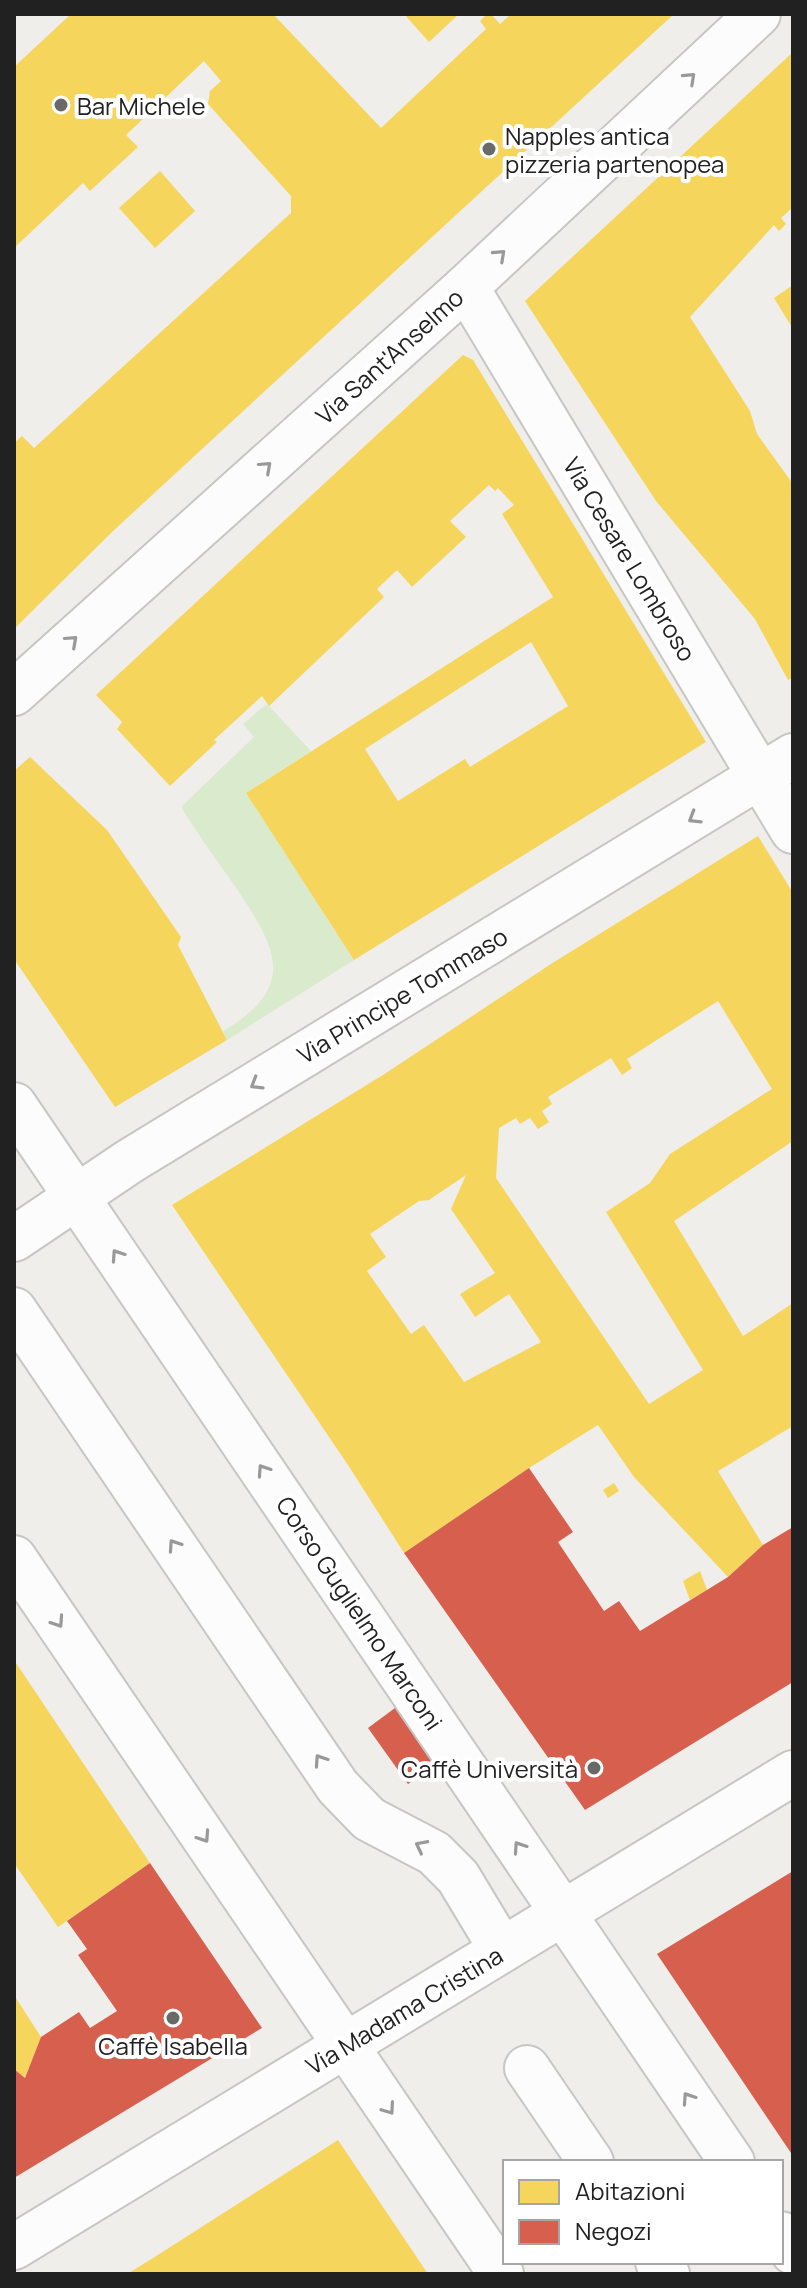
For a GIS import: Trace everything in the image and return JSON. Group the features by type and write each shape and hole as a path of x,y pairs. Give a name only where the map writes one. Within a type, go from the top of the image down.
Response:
{"street":[{"name":"Via Sant'Anselmo","path":"14,693 466,287 758,14"},
{"name":"Via Cesare Lombroso","path":"466,287 777,766 793,831"},
{"name":"Via Principe Tommaso","path":"14,1239 130,1161 777,766"},
{"name":"Corso Guglielmo Marconi","path":"14,1105 731,2160"},
{"path":"14,1310 338,1787 369,1819 434,1853 458,1877 502,1950"},
{"path":"14,1558 501,2274"},
{"name":"Via Madama Cristina","path":"14,2247 793,1773"},
{"path":"527,2068 590,2160"}],"green space":[{"path":"267,704 311,751 246,793 354,960 227,1040 223,1031 247,1015 271,983 273,966 270,949 251,911 182,806 254,737 243,724"}],"building: Abitazioni":[{"path":"71,14 273,14 381,128 486,29 480,21 487,14 491,14 500,24 511,14 674,14 112,532 14,629 14,443 22,436 34,448 291,213 291,196 208,104 210,91 221,81 204,61 126,135 138,147 90,191 83,183 14,248 14,67"},
{"path":"404,14 459,14 429,42"},
{"path":"793,52 793,207 781,218 786,224 779,231 774,225 690,317 750,411 757,434 793,484 793,677 788,680 755,619 656,501 525,301"},
{"path":"160,171 195,211 155,248 119,208"},
{"path":"793,285 793,329 774,298"},
{"path":"463,355 473,360 706,742 354,960 246,793 553,597 502,514 514,505 498,488 495,491 489,485 450,521 466,537 412,587 397,570 377,589 384,597 269,706 262,696 170,786 117,729 122,722 96,695","holes":["531,642 568,706 470,767 465,759 398,801 365,749"]},
{"path":"30,757 107,830 181,937 178,945 227,1040 115,1107 14,959 14,771"},
{"path":"758,836 793,893 793,1141 674,1221 743,1336 793,1303 793,1426 718,1471 763,1545 728,1577 634,1477 598,1425 404,1553 172,1205 386,1073 554,962","holes":["718,1001 772,1089 670,1154 650,1183 606,1212 703,1370 649,1404 496,1178 499,1128 516,1118 520,1124 530,1118 538,1129 549,1122 542,1111 552,1104 548,1097 611,1058 622,1075 632,1068 627,1059","466,1175 451,1209 495,1273 460,1294 475,1317 509,1294 541,1342 464,1382 424,1325 411,1334 367,1271 386,1257 370,1234 419,1201 429,1200"]},
{"path":"614,1483 619,1491 608,1498 603,1490"},
{"path":"700,1571 707,1590 690,1600 683,1581"},
{"path":"14,1660 150,1863 58,1927 14,1863"},
{"path":"14,1995 41,2037 25,2078 14,2069"},
{"path":"338,2140 428,2274 127,2274 153,2258"}],"building: Negozi":[{"path":"529,1468 573,1532 558,1542 604,1611 619,1601 640,1631 728,1577 763,1545 793,1527 793,1682 585,1810 404,1553"},
{"name":"Caffè Università","path":"399,1705 440,1761 408,1784 368,1728"},
{"path":"150,1863 262,2028 14,2178 14,2069 25,2078 41,2037 79,2012 90,2028 117,2011 78,1955 87,1949 67,1921"},
{"path":"793,1871 793,2156 657,1954"}],"place":[{"name":"Bar Michele","path":"61,105"},
{"name":"Napples antica pizzeria partenopea","path":"489,149"},
{"name":"Caffè Università","path":"594,1768"},
{"name":"Caffè Isabella","path":"173,2018"}]}
